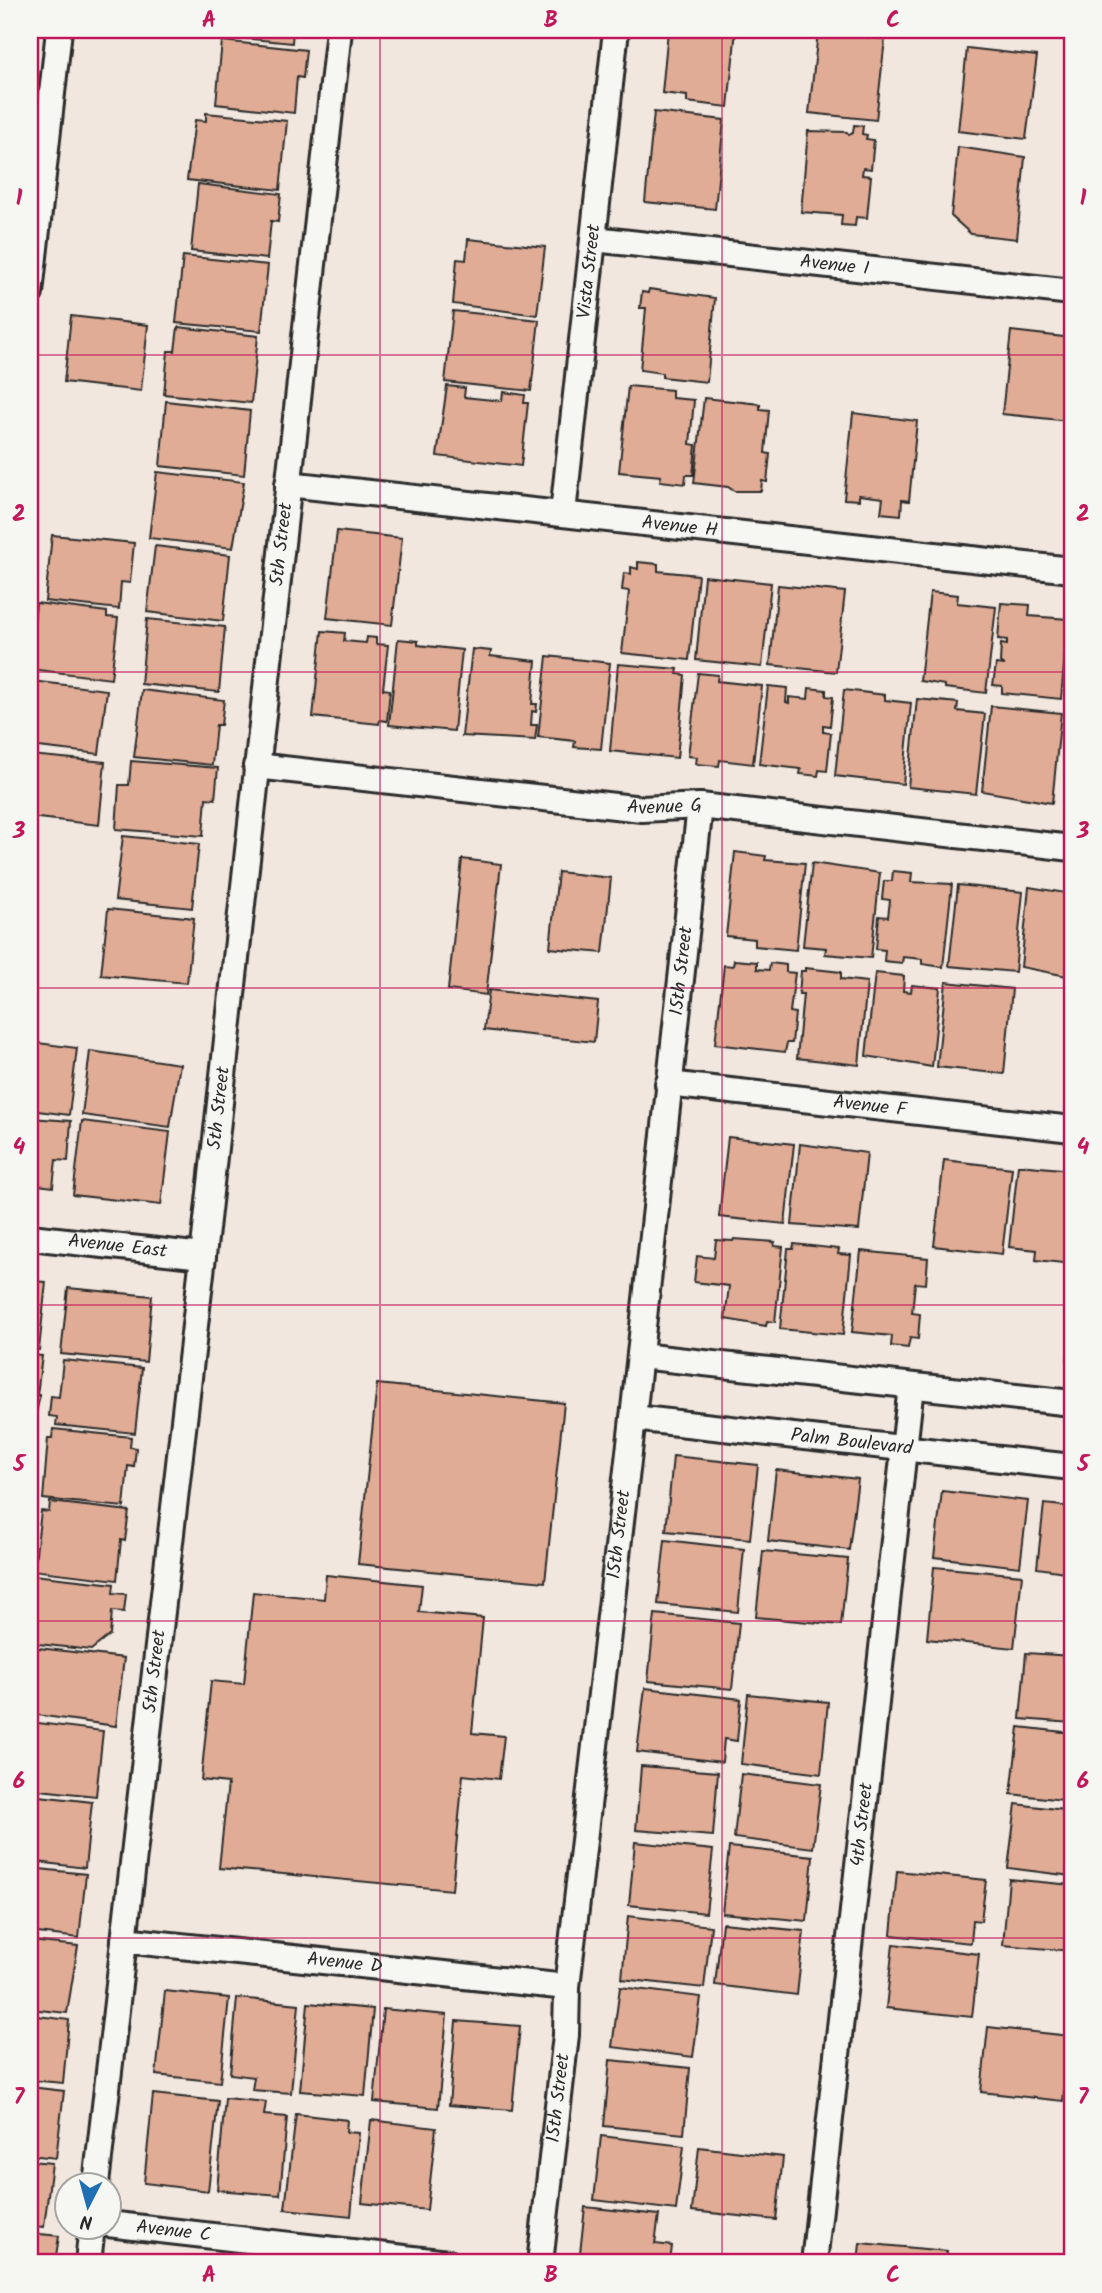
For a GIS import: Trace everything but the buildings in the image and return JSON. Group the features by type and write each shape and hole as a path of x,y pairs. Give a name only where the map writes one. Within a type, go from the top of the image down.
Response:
{"lane":[{"path":"30,293 59,30"},
{"name":"5th Street","path":"98,2170 203,1256 339,30"},
{"name":"Vista Street","path":"563,513 616,30"},
{"name":"Avenue I","path":"594,239 1072,292"},
{"name":"Avenue H","path":"288,485 1072,570"},
{"name":"Avenue G","path":"256,766 642,808 700,806 1072,848"},
{"name":"15th Street","path":"540,2263 566,2035 566,1987 633,1418 700,806"},
{"name":"Avenue F","path":"668,1084 1072,1129"},
{"name":"Avenue East","path":"30,1237 203,1256"},
{"path":"640,1356 1072,1403"},
{"name":"4th Street","path":"814,2263 911,1386"},
{"name":"Palm Boulevard","path":"633,1418 1072,1467"},
{"name":"Avenue D","path":"124,1940 566,1987"},
{"name":"Avenue C","path":"122,2226 448,2263"},
{"path":"88,2263 91,2240"}]}
